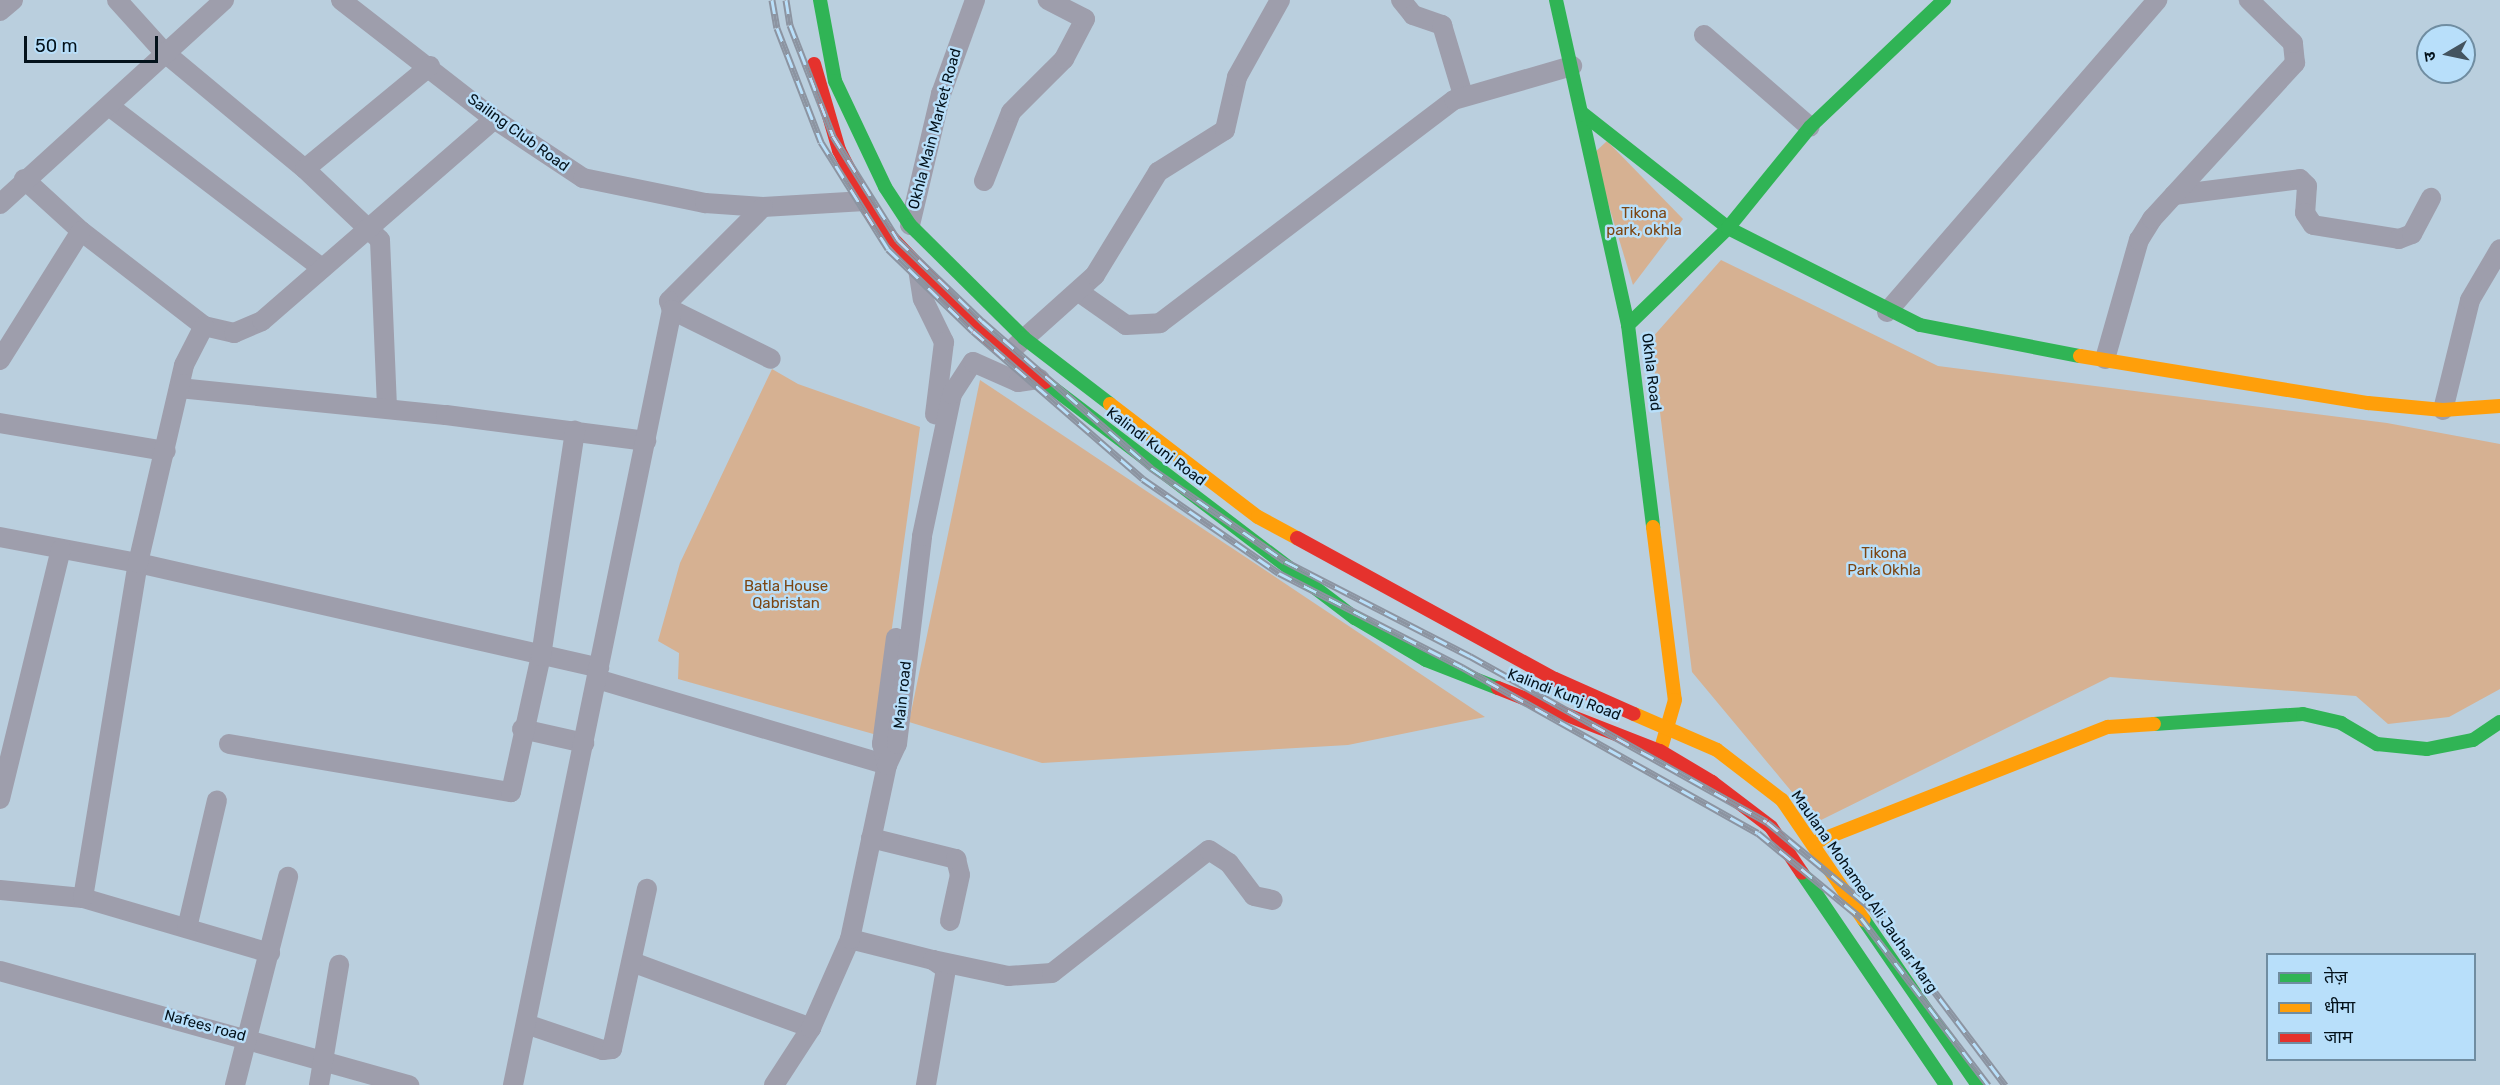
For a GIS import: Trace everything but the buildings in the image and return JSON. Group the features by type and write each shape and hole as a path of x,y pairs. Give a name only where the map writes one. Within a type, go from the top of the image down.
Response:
{"main road":[{"name":"Kalindi Kunj Road","path":"807,0 816,81 838,150 874,219 918,269 1007,354 1355,618 1425,660 1660,751"},
{"name":"Kalindi Kunj Road","path":"820,0 835,81 885,187 910,225 1024,338 1258,517 1555,679 1666,728"},
{"name":"Okhla Road","path":"1556,0 1628,325 1675,700 1660,751"},
{"path":"1628,325 1728,228 1810,127 1944,0"},
{"path":"1582,112 1728,228 1887,312 1942,330 2368,403 2443,410 2500,406"},
{"path":"1813,843 2108,727 2303,714 2341,723 2377,744 2427,749 2474,740 2500,722"},
{"name":"Maulana Mohamed Ali Jauhar Marg","path":"1666,728 1717,750 1782,800 1978,1085"},
{"path":"1660,751 1712,782 1771,827 1946,1085"}],"street":[{"path":"0,11 13,0"},
{"path":"117,0 164,52 306,169 380,240 384,259 387,408"},
{"path":"0,204 24,179 109,106 164,52 224,0"},
{"name":"Sailing Club Road","path":"341,0 430,66 494,119 583,178 705,203 762,207 865,201"},
{"name":"Okhla Main Market Road","path":"910,225 941,94 975,0"},
{"path":"984,182 1011,112 1064,59 1085,19 1048,0"},
{"path":"1007,354 1079,292 1095,275 1158,172 1225,130 1237,77 1280,0"},
{"path":"1401,0 1413,15 1442,25 1463,95"},
{"path":"1887,312 2157,0"},
{"path":"2105,359 2131,258 2152,219 2297,58 2293,44 2249,0"},
{"path":"1704,35 1810,127"},
{"path":"306,169 430,66"},
{"path":"1079,292 1126,325 1160,323 1463,95 1572,66"},
{"path":"109,106 322,268"},
{"path":"24,179 81,231 204,326 242,331 262,321 494,119"},
{"path":"2174,195 2300,179 2307,186 2305,213 2313,225 2399,238 2412,234 2431,198"},
{"path":"513,1085 646,441 672,310 669,301 674,291 762,207"},
{"path":"0,360 81,231"},
{"path":"2443,410 2470,300 2500,249"},
{"path":"887,765 882,744 910,537 945,360 944,342 923,299 918,269"},
{"path":"672,310 771,359"},
{"path":"83,898 138,563 166,451 184,365 204,326"},
{"name":"Main road","path":"774,1085 811,1028 850,939 887,765 897,744 922,536 952,394 965,368 973,363 1018,382 1040,379"},
{"path":"179,388 387,408 575,430 646,441"},
{"path":"0,423 166,451"},
{"path":"230,744 512,792 522,729 541,656 575,430"},
{"path":"0,537 138,563 541,656 887,765"},
{"path":"0,799 61,549"},
{"path":"522,729 584,743"},
{"path":"187,928 217,800"},
{"path":"871,838 956,859 960,875 950,921"},
{"path":"850,939 1008,976 1052,973 1209,849 1229,863 1254,896 1273,900"},
{"path":"235,1085 288,877"},
{"path":"0,890 83,898 270,953"},
{"path":"526,1024 603,1050 612,1049 647,890"},
{"path":"927,1085 947,977 946,969 933,960"},
{"path":"632,962 811,1028"},
{"path":"319,1085 339,964"},
{"name":"Nafees road","path":"0,971 246,1037 409,1085"}],"green space":[{"name":"Tikona park, okhla","path":"1607,141 1683,219 1633,285 1593,154"},
{"name":"Tikona Park Okhla","path":"1721,260 1938,366 2387,423 2500,444 2500,689 2449,717 2388,724 2356,696 2110,677 1817,822 1692,672 1651,339"},
{"name":"Batla House Qabristan","path":"772,369 798,384 920,427 877,735 678,679 679,653 658,641 680,563"},
{"path":"980,380 1485,717 1348,745 1042,763 909,722"}],"railway":[{"path":"772,0 777,28 821,142 888,249 973,331 1143,479 1279,573 1462,667 1758,833 1861,918 1988,1085"},
{"path":"786,0 790,25 833,136 898,240 982,321 1151,468 1285,561 1470,656 1767,822 1872,909 2005,1085"}],"traffic: fast":[{"path":"820,0 835,81 885,187 910,225 1024,338 1110,404"},
{"path":"1556,0 1628,325 1653,527"},
{"path":"1628,325 1728,228 1810,127 1944,0"},
{"path":"1582,113 1728,228 1920,325 2080,356"},
{"path":"1045,382 1355,618 1426,660 1498,688"},
{"path":"2154,724 2303,714 2341,723 2377,744 2427,749 2473,740 2500,722"},
{"path":"1802,873 1946,1085"},
{"path":"1864,920 1978,1085"}],"traffic: slow":[{"path":"2080,356 2368,403 2443,410 2500,406"},
{"path":"1110,404 1258,517 1297,538"},
{"path":"1653,527 1675,700 1662,745"},
{"path":"1634,714 1717,750 1782,800 1864,920"},
{"path":"1813,843 2108,727 2154,724"}],"traffic: jam":[{"path":"814,64 839,150 874,219 987,338 1045,382"},
{"path":"1297,538 1555,679 1634,714"},
{"path":"1498,688 1660,751 1712,782 1771,827 1802,873"}]}
